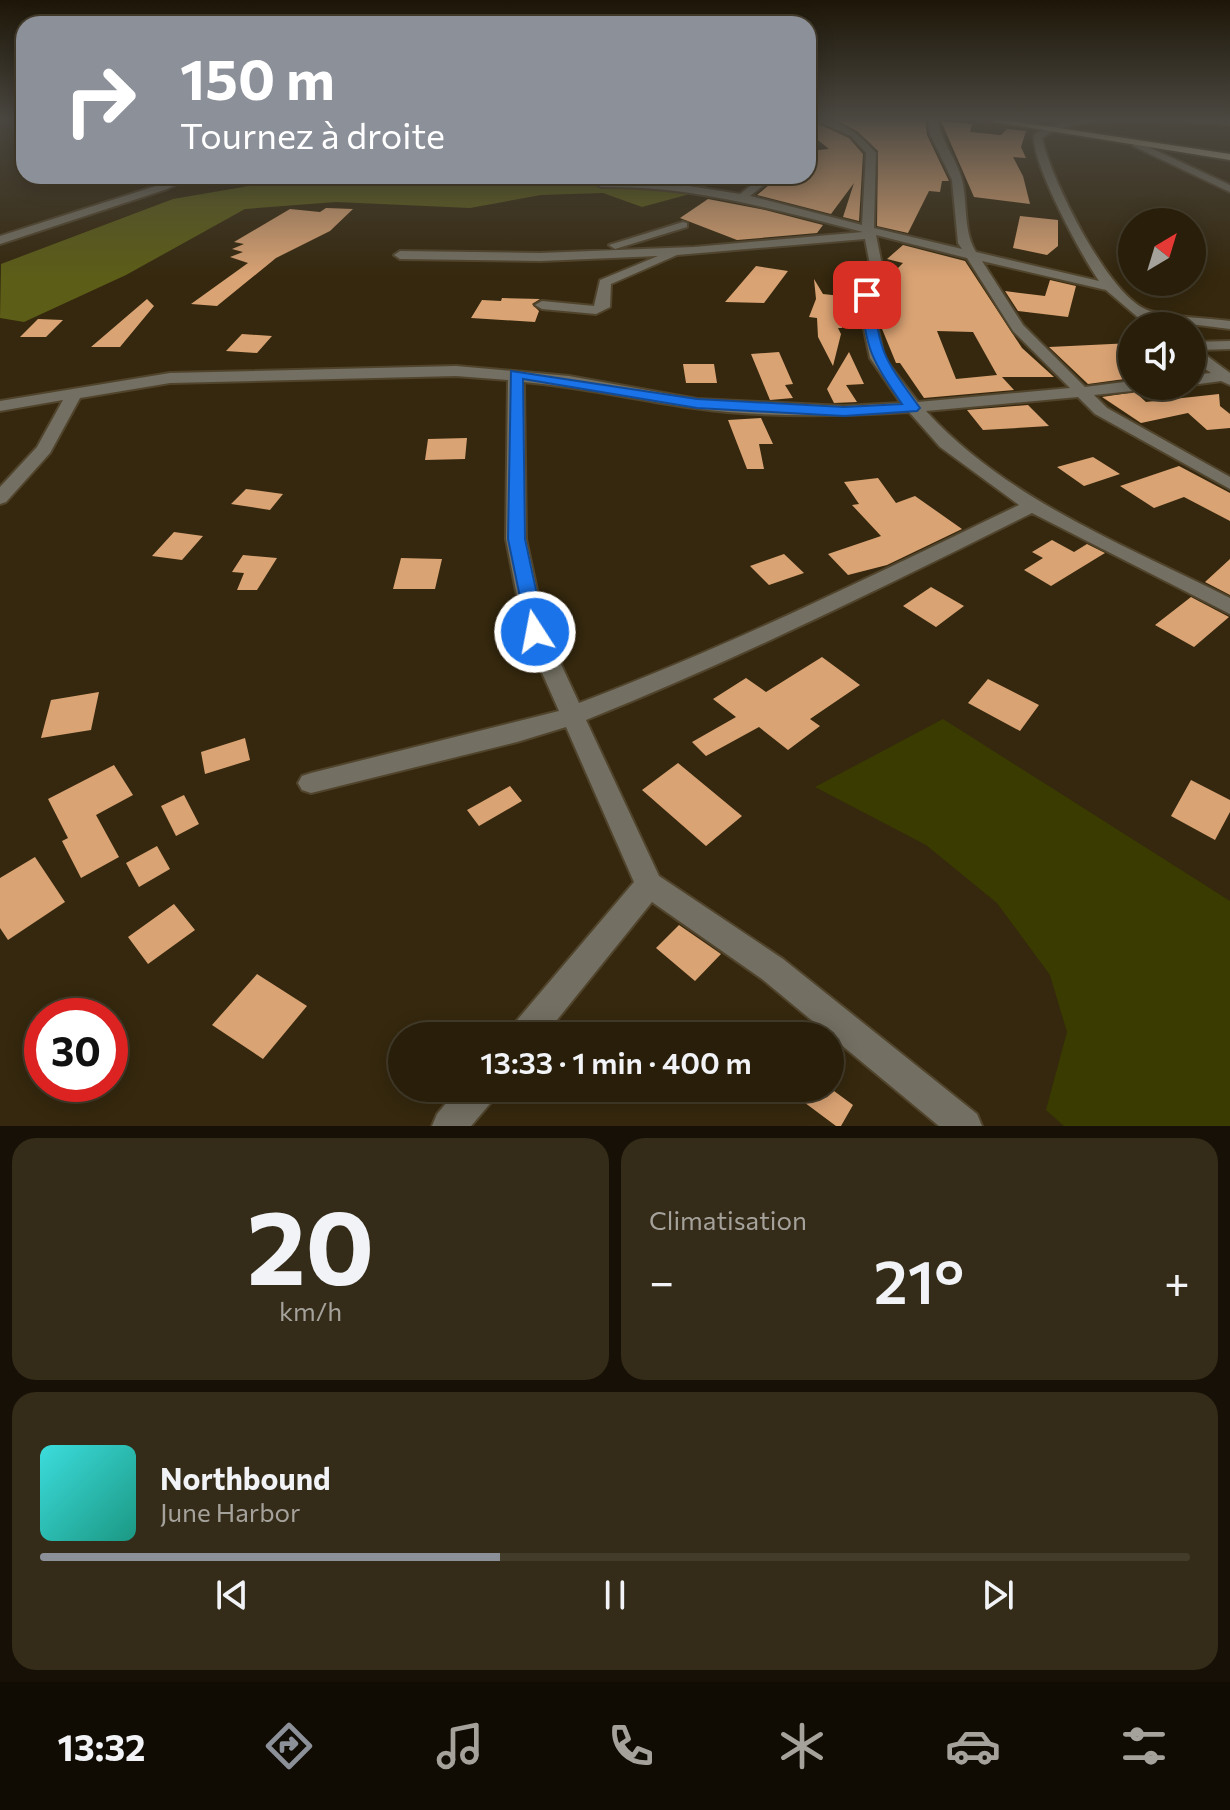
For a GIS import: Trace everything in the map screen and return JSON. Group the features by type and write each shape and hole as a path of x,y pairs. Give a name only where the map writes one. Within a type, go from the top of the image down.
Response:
{"street":[{"path":"871,172 870,233 877,270 867,295 870,335 877,358 912,408 946,443 1032,506 1230,607"},
{"path":"954,172 964,243 1018,328 1101,411 1230,484"},
{"path":"1049,172 1083,246 1109,287 1140,312"},
{"path":"1194,172 1230,189"},
{"path":"0,240 172,184"},
{"path":"667,184 744,196 870,233 1109,287"},
{"path":"744,196 760,184"},
{"path":"588,253 683,225"},
{"path":"400,255 540,257 676,252 781,246 870,233"},
{"path":"542,305 596,310 603,307 605,283 655,264 676,252"},
{"path":"848,290 867,295"},
{"path":"1206,322 1230,325"},
{"path":"1206,346 1230,345"},
{"path":"1206,363 1226,378"},
{"path":"0,406 170,378 456,371 516,374 697,404 844,411 912,408 1118,387"},
{"path":"516,374 516,539 535,632 649,885 713,923 798,988 965,1126"},
{"path":"1206,379 1226,378"},
{"path":"0,498 44,449 74,394"},
{"path":"311,783 517,733 571,716 669,678 803,617 1032,506"},
{"path":"536,1022 649,885"},
{"path":"449,1126 469,1102"}],"shaded area":[{"path":"260,184 708,184 701,191 642,207 603,193 541,195 470,208 336,202 245,209 126,275 24,322 0,318 1,264 173,199"},
{"path":"943,719 1230,901 1230,1126 1064,1126 1046,1110 1067,1032 1050,975 997,903 926,845 815,787"}],"building":[{"path":"816,172 862,172 859,221 843,217 854,183 831,214 757,195 770,184 816,184"},
{"path":"878,172 944,172 949,181 942,181 940,192 929,191 908,233 877,226"},
{"path":"963,172 1021,172 1030,204 974,197"},
{"path":"708,199 823,225 817,233 737,240 680,218"},
{"path":"326,208 353,209 330,231 276,258 217,306 191,304 248,263 230,257 243,252 232,249 244,244 234,242 290,209 320,212"},
{"path":"1020,216 1058,220 1058,246 1047,255 1013,248"},
{"path":"903,245 965,261 1022,348 1054,377 1002,377 1014,390 924,398 900,363 896,363 880,324 899,272 895,271 903,263 887,259","holes":["937,331 973,332 997,375 956,379"]},
{"path":"756,266 788,271 764,303 725,302"},
{"path":"814,279 823,294 850,297 842,328 838,328 841,334 833,366 818,337 817,318 809,317 816,299"},
{"path":"1050,280 1076,286 1068,317 1018,311 1005,291 1045,296"},
{"path":"502,298 540,299 532,304 539,311 535,322 471,318 482,300 501,301"},
{"path":"147,299 154,306 120,347 91,347"},
{"path":"38,319 63,320 46,337 20,337"},
{"path":"242,334 272,336 257,353 226,351"},
{"path":"1118,344 1118,380 1088,384 1049,347"},
{"path":"779,352 793,384 785,385 793,398 770,400 751,354"},
{"path":"849,352 864,384 846,385 857,402 834,403 827,389"},
{"path":"683,364 714,364 717,383 686,383"},
{"path":"1219,394 1220,406 1230,414 1230,428 1207,430 1188,413 1141,423 1102,397 1118,395 1118,400 1146,402 1206,400 1206,395"},
{"path":"1028,405 1049,426 983,430 967,410"},
{"path":"761,418 773,444 759,444 764,469 747,469 728,420"},
{"path":"467,438 465,459 425,460 428,439"},
{"path":"1093,457 1120,474 1084,486 1057,467"},
{"path":"1179,466 1230,493 1230,521 1184,497 1154,508 1120,486"},
{"path":"878,478 896,503 915,496 962,529 887,565 848,575 828,554 881,536 852,505 859,504 844,482"},
{"path":"246,489 283,494 270,510 231,504"},
{"path":"174,532 203,536 182,560 152,556"},
{"path":"1052,540 1074,552 1087,544 1105,553 1051,586 1024,570 1043,558 1032,552"},
{"path":"784,554 804,573 769,585 750,566"},
{"path":"243,555 277,558 257,590 237,590 244,573 232,572"},
{"path":"401,558 442,559 435,589 393,589"},
{"path":"1230,559 1230,595 1205,582"},
{"path":"931,587 964,606 936,627 903,606"},
{"path":"1191,597 1229,617 1194,647 1155,625"},
{"path":"822,657 860,685 810,719 820,726 788,750 759,727 706,756 692,742 736,717 713,699 746,678 766,692"},
{"path":"988,679 1039,705 1020,731 968,703"},
{"path":"99,692 91,730 41,738 51,700"},
{"path":"245,738 250,760 205,774 201,752"},
{"path":"678,763 742,816 706,846 642,790"},
{"path":"114,765 133,795 96,815 119,857 81,878 62,841 68,838 48,799"},
{"path":"1191,780 1230,800 1230,812 1215,840 1171,816"},
{"path":"510,786 522,801 479,826 467,810"},
{"path":"184,795 199,824 176,836 161,806"},
{"path":"157,846 170,869 139,887 126,863"},
{"path":"35,857 65,902 8,940 0,928 0,878"},
{"path":"174,904 195,930 148,964 128,937"},
{"path":"679,925 721,954 695,981 656,948"},
{"path":"257,974 307,1006 263,1059 212,1025"},
{"path":"844,1098 853,1105 841,1126 836,1126 804,1102 844,1102"}],"route":[{"path":"535,632 516,539 516,374 697,404 844,411 912,408 877,358 870,335 867,295"}]}
